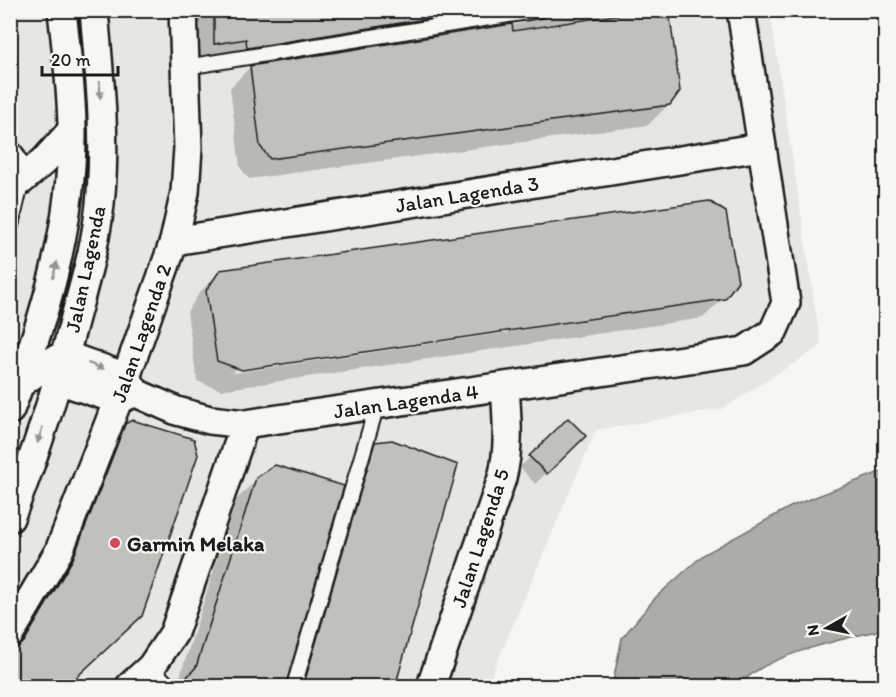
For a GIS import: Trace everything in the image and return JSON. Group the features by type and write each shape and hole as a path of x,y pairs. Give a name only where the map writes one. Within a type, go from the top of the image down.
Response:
{"street":[{"name":"Jalan Lagenda","path":"10,410 40,327 59,252 70,172 72,130 70,80 62,10"},
{"name":"Jalan Lagenda","path":"10,519 25,483 96,239 101,192 102,135 94,10"},
{"name":"Jalan Lagenda 2","path":"10,634 59,551 127,390 174,241 185,192 188,148 183,10"},
{"path":"741,10 761,147"},
{"path":"16,168 45,160 72,130"},
{"name":"Jalan Lagenda 4","path":"58,366 127,390 177,411 210,420 245,424 744,351 773,332 786,303 761,147"},
{"name":"Jalan Lagenda 3","path":"174,241 761,147"},
{"path":"20,384 58,366 40,327"},
{"name":"Jalan Lagenda 5","path":"431,687 502,478 507,456 508,430 505,386"},
{"path":"129,687 160,677 245,424"}],"lane":[{"path":"186,67 540,10"},
{"path":"10,230 16,168"},
{"path":"294,687 377,405"}],"shaded area":[{"path":"10,11 770,11 821,346 722,409 596,430 487,686 11,686"},
{"path":"885,470 885,629 806,649 785,657 750,675 740,686 612,686 622,638 656,597 703,555 792,506"}],"building":[{"path":"214,10 480,10 247,48 246,39 214,44"},
{"path":"649,10 669,10 680,91 670,105 270,159 260,146 250,66 512,24 513,31"},
{"path":"709,201 726,212 738,281 725,299 242,370 217,361 206,291 220,270"},
{"path":"568,418 586,436 547,474 529,456"},
{"path":"132,420 194,439 198,455 142,616 66,687 10,687 10,650 24,642 73,559 125,424"},
{"path":"392,440 458,465 395,687 303,687 375,442"},
{"path":"275,465 344,486 285,687 178,687 196,667 256,478"}],"place":[{"name":"Garmin Melaka","path":"115,543"}]}
